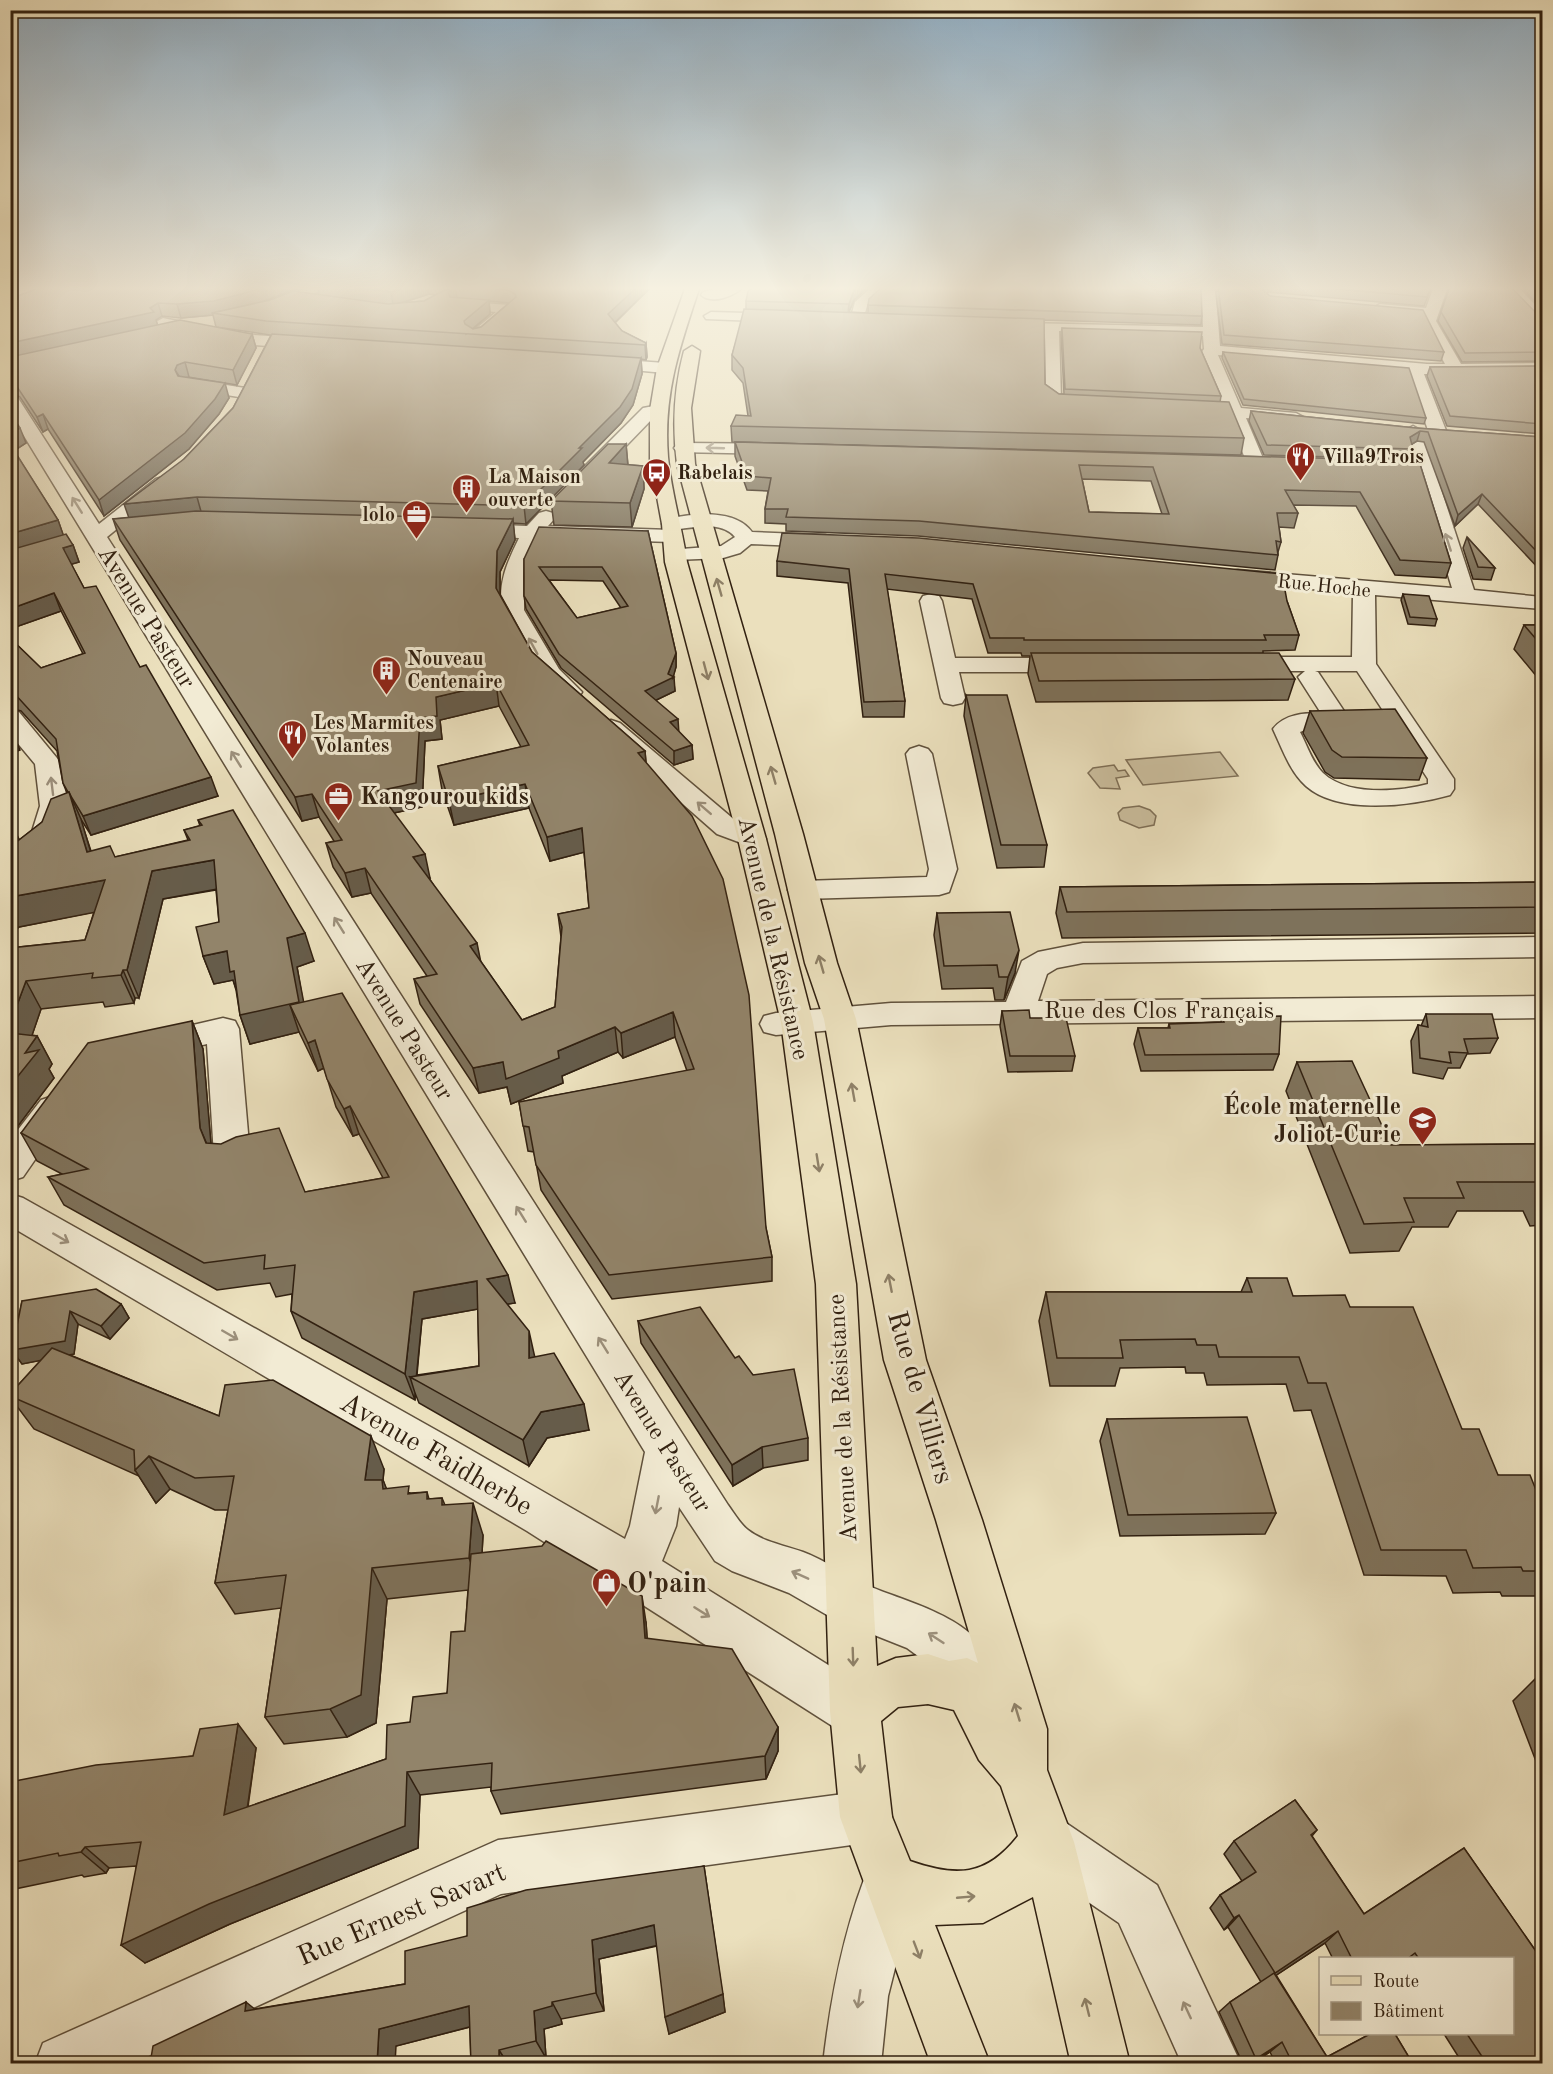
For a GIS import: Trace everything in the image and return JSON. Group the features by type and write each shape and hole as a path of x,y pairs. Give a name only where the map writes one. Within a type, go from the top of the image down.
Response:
{"main road":[{"name":"Avenue de la Résistance","path":"659,383 654,411 659,459 673,538 752,839 805,1022 836,1284 851,1602"},
{"name":"Avenue de la Résistance","path":"686,383 683,448 821,963 805,1022"},
{"name":"Rue de Villiers","path":"805,1022 905,1360 959,1521 1022,1729 1021,1770"},
{"path":"851,1602 855,1711 866,1817 961,2064"},
{"path":"855,1711 874,1693 896,1683 928,1679 949,1686 967,1683"},
{"name":"Avenue Pasteur","path":"967,1683 997,1742 1021,1770 1047,1842 1101,2064"},
{"path":"890,1881 940,1899 983,1896 1023,1873 1047,1842"}],"street":[{"path":"236,410 250,383"},
{"path":"1053,383 1053,401 1105,405"},
{"path":"1222,383 1256,463"},
{"path":"1390,429 1444,434 1421,383"},
{"path":"189,384 245,393"},
{"name":"Avenue Pasteur","path":"10,398 85,538 731,1545 748,1555 803,1575 851,1602 923,1630 944,1642 964,1660 967,1683"},
{"path":"1176,408 1309,419"},
{"path":"654,411 532,532 513,572 513,610 549,673 727,828 752,839"},
{"path":"1413,431 1466,598"},
{"path":"683,448 801,450"},
{"path":"1233,463 1278,464"},
{"path":"1402,467 1424,467"},
{"path":"85,538 180,471"},
{"path":"673,538 702,522 730,523 739,528 746,538"},
{"path":"85,538 135,528"},
{"path":"449,530 673,538 710,552 734,548 746,538 849,542"},
{"name":"Rue Hoche","path":"1221,575 1542,603"},
{"path":"1365,589 1364,664 1441,779 1441,789 1427,794 1354,796 1323,787 1313,779 1286,729 1304,720 1400,721"},
{"path":"931,602 954,698"},
{"path":"945,665 1099,664"},
{"path":"1217,664 1364,664"},
{"path":"1310,677 1339,722"},
{"path":"10,717 48,763 54,806 43,842 10,869"},
{"path":"803,890 939,886 943,869 920,754"},
{"path":"1020,1011 1033,968 1049,959 1083,953 1542,947"},
{"name":"Rue des Clos Français","path":"805,1022 891,1014 1020,1011 1542,1007"},
{"path":"123,1052 223,1029 232,1156"},
{"path":"10,1167 69,1088"},
{"name":"Avenue Faidherbe","path":"10,1208 635,1570 855,1711"},
{"path":"635,1570 653,1526 668,1448"},
{"name":"Rue Ernest Savart","path":"64,2064 498,1866 866,1817"},
{"path":"1047,1842 1138,1904 1212,2064"},
{"path":"852,2064 858,1996 890,1881"}],"shaded area":[{"path":"1220,752 1238,776 1143,785 1126,760"},
{"path":"1114,765 1118,771 1125,770 1129,776 1116,778 1120,789 1100,788 1088,773 1093,768"},
{"path":"1139,806 1150,810 1156,816 1154,825 1139,828 1120,820 1118,813 1123,808"}],"building":[{"path":"15,383 225,383 215,399 185,433 99,500 43,414 37,417"},
{"path":"246,383 634,383 620,407 524,506 197,497 124,504 184,459 233,408"},
{"path":"745,383 1045,383 1059,394 1229,402 1244,438 731,426 736,415 751,416"},
{"path":"1065,383 1215,383 1221,396 1065,389"},
{"path":"1237,383 1414,383 1426,418 1244,399"},
{"path":"1436,383 1542,383 1542,424 1450,416"},
{"path":"1251,411 1416,428 1542,437 1542,557 1482,494 1458,515 1428,432 1420,431 1410,437 1413,449 1267,445"},
{"path":"10,412 20,428 10,434"},
{"path":"735,442 1419,461 1451,563 1400,560 1360,492 1285,490 1298,513 1277,513 1281,542 1276,541 1278,555 919,521 786,517 788,509 765,509 771,478 747,476","holes":["1079,465 1153,467 1169,514 1089,512"]},
{"path":"10,444 58,520 10,534"},
{"path":"608,444 626,444 609,463 643,466 630,503 551,501"},
{"path":"196,511 513,519 497,551 496,588 532,652 645,751 638,753 692,816 723,879 749,995 766,1228 772,1257 609,1275 536,1165 529,1127 523,1126 519,1102 694,1069 673,1012 621,1033 615,1027 558,1051 559,1058 506,1079 503,1062 473,1068 414,979 437,974 365,868 345,873 326,843 342,840 312,794 295,797 113,519","holes":["496,683 529,745 438,766 449,801 525,784 547,837 582,828 589,908 558,914 562,927 555,1007 522,1020 470,946 477,943 413,857 425,854 378,791 416,783 420,718 437,716 436,697"]},
{"path":"539,527 648,531 676,653 668,674 674,677 645,691 678,719 670,722 692,745 674,751 559,654 524,596 524,559","holes":["539,567 602,567 628,606 577,618"]},
{"path":"782,533 919,538 1282,574 1287,601 1299,635 1264,635 1266,640 990,638 973,584 885,574 905,701 864,702 849,569 777,561"},
{"path":"66,534 73,545 63,548 84,588 96,586 140,667 146,665 211,777 83,816 68,792 63,783 56,739 13,692 10,692 10,638 41,668 85,653 54,593 10,609 10,550"},
{"path":"1467,537 1495,568 1478,567"},
{"path":"1403,594 1429,596 1437,619 1410,617"},
{"path":"1524,625 1542,625 1542,646"},
{"path":"1031,653 1279,653 1295,679 1039,681"},
{"path":"966,695 1007,695 1047,845 1001,845"},
{"path":"1395,709 1427,758 1342,757 1332,750 1310,711"},
{"path":"69,792 87,852 110,846 115,857 190,840 184,830 202,825 198,820 233,810 305,933 287,938 299,1002 240,1015 234,971 230,972 227,951 203,956 196,927 219,922 214,860 152,871 127,970 123,970 121,975 92,978 93,973 26,981 10,1024 10,948 85,940 105,880 10,897 10,847 42,822 51,799"},
{"path":"1542,882 1542,907 1067,912 1060,887"},
{"path":"1010,912 1019,950 1008,977 999,977 997,965 944,966 937,913"},
{"path":"342,993 508,1275 487,1279 529,1331 529,1358 554,1353 584,1404 541,1412 523,1440 410,1377 479,1366 477,1281 414,1292 405,1374 291,1311 295,1265 264,1269 265,1255 204,1263 48,1177 88,1169 21,1133 88,1043 192,1021 200,1128 206,1143 221,1144 236,1137 279,1128 305,1192 389,1177 350,1106 344,1109 327,1079 315,1040 308,1043 290,1005"},
{"path":"1029,1010 1030,1018 1066,1018 1075,1056 1010,1056 1002,1011"},
{"path":"1426,1014 1492,1014 1498,1038 1464,1039 1468,1053 1449,1052 1451,1063 1420,1058 1418,1025 1428,1027"},
{"path":"1281,1016 1279,1054 1145,1055 1138,1028 1170,1028 1169,1024 1224,1022 1222,1017"},
{"path":"10,1033 37,1036 25,1053 39,1050 10,1086"},
{"path":"1352,1061 1391,1145 1542,1144 1542,1186 1540,1182 1457,1182 1464,1198 1404,1198 1414,1222 1364,1224 1297,1062"},
{"path":"1247,1278 1287,1278 1293,1296 1345,1295 1350,1307 1413,1307 1462,1429 1479,1429 1498,1475 1530,1475 1536,1490 1542,1490 1542,1571 1523,1571 1521,1567 1473,1568 1466,1550 1381,1550 1326,1383 1308,1383 1299,1357 1219,1357 1216,1345 1197,1345 1195,1339 1120,1340 1123,1358 1057,1358 1046,1292 1252,1292"},
{"path":"96,1289 121,1304 101,1326 70,1311 65,1341 12,1350 22,1301"},
{"path":"700,1307 735,1358 739,1356 753,1375 794,1369 808,1438 762,1447 732,1465 638,1321"},
{"path":"52,1348 219,1416 225,1385 273,1380 371,1436 365,1480 382,1480 383,1489 409,1486 408,1494 427,1492 427,1499 442,1498 442,1505 473,1503 469,1558 372,1568 361,1695 330,1709 265,1717 286,1575 215,1583 234,1476 195,1478 149,1456 135,1470 134,1450 10,1396"},
{"path":"1247,1417 1276,1513 1128,1515 1107,1419"},
{"path":"546,1541 642,1596 645,1638 732,1649 778,1727 765,1756 491,1791 492,1763 407,1772 405,1826 209,1904 121,1945 141,1842 85,1847 81,1852 59,1856 58,1853 10,1863 10,1782 96,1765 193,1756 200,1729 238,1724 224,1815 386,1759 387,1725 410,1722 413,1697 447,1693 451,1632 465,1631 471,1554 542,1546"},
{"path":"1537,1677 1542,1677 1542,1691"},
{"path":"1295,1800 1317,1830 1311,1835 1364,1914 1464,1848 1542,1960 1542,2064 1487,2064 1468,2035 1514,2035 1514,1957 1418,1957 1415,1953 1410,1957 1351,1957 1338,1931 1275,1973 1239,1915 1234,1918 1220,1895 1256,1872 1234,1841"},
{"path":"704,1866 723,1994 665,2017 654,1925 592,1940 596,1993 552,2002 552,2006 534,2011 536,2041 499,2050 499,2064 471,2064 469,2006 379,2029 377,2064 150,2064 153,2046 246,2002 245,2011 405,1984 405,1951 467,1936 467,1908 526,1890"},
{"path":"1274,1973 1327,2057 1368,2035 1396,2035 1413,2064 1293,2064 1282,2042 1256,2059 1230,2002"}],"place":[{"name":"Villa9Trois","path":"1301,482"},
{"name":"Rabelais","path":"656,498"},
{"name":"La Maison ouverte","path":"467,514"},
{"name":"lolo","path":"416,540"},
{"name":"Nouveau Centenaire","path":"386,696"},
{"name":"Les Marmites Volantes","path":"292,760"},
{"name":"Kangourou kids","path":"339,822"},
{"name":"École maternelle Joliot-Curie","path":"1422,1146"},
{"name":"O'pain","path":"606,1608"}]}
